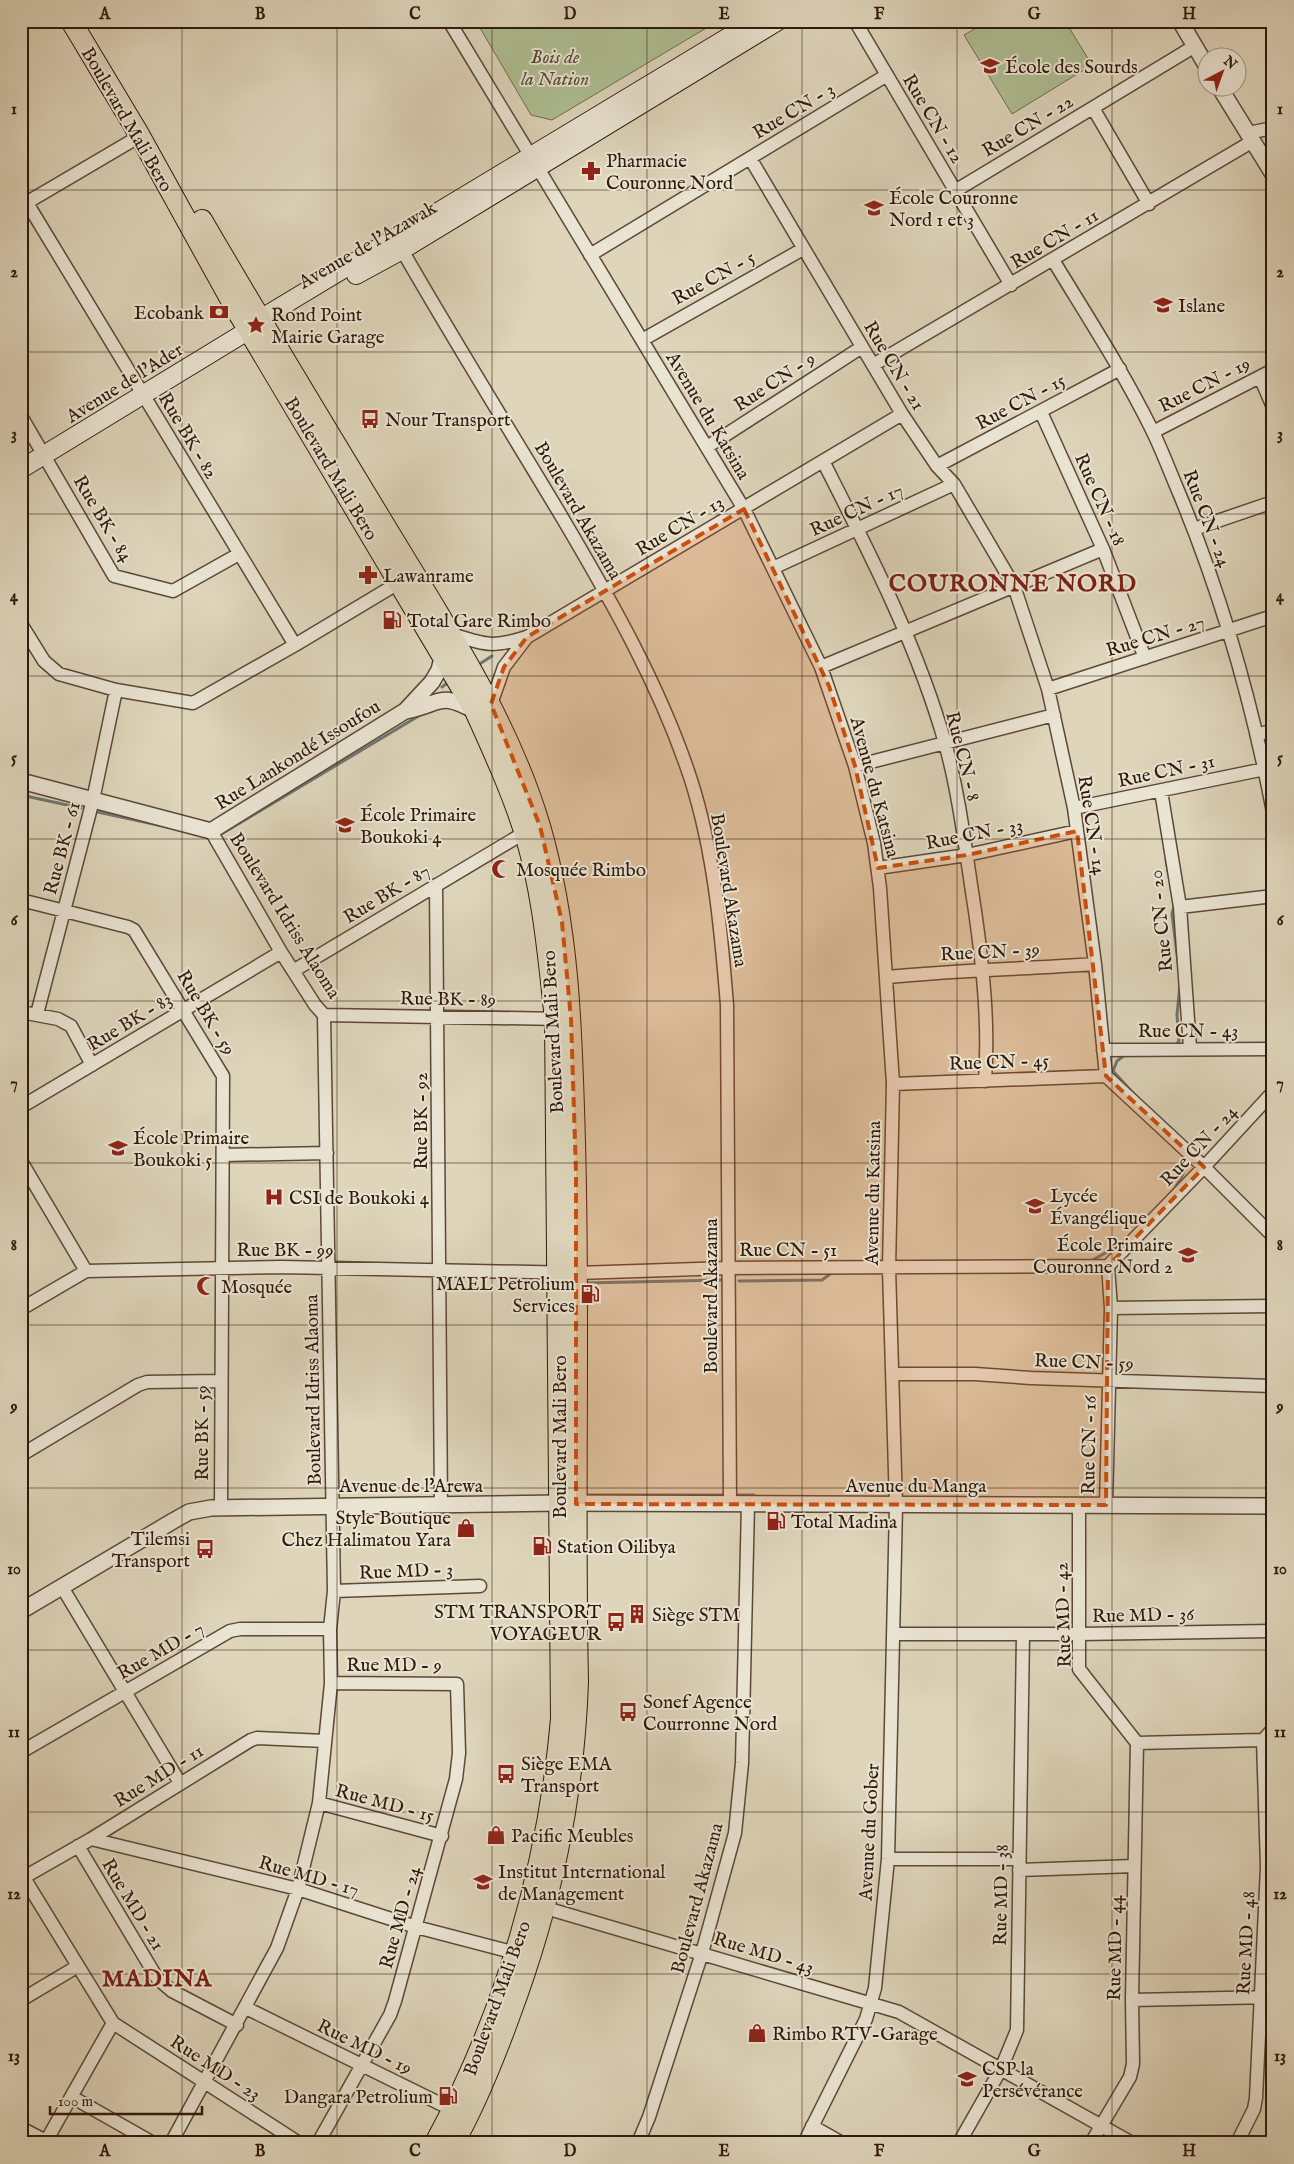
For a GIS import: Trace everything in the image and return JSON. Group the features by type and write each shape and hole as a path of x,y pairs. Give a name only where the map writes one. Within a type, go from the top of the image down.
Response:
{"main road":[{"name":"Boulevard Mali Bero","path":"71,21 257,325 451,634 483,708 524,833 545,921 563,1019"},
{"name":"Boulevard Mali Bero","path":"87,21 400,582 443,654 483,708 522,776 540,826 562,922 568,1272 568,1504 578,1682 575,1746 568,1798 538,1906 531,1959 501,2040 460,2114 435,2143"},
{"name":"Avenue de l'Azawak","path":"534,162 755,21"},
{"name":"Avenue de l'Azawak","path":"257,325 399,244 534,162 778,21"},
{"name":"Avenue de l'Ader","path":"21,470 257,325"},
{"name":"Boulevard Mali Bero","path":"454,2143 460,2114 516,1953 538,1906"}],"street":[{"name":"Avenue du Katsina","path":"449,21 744,509 821,667 855,766 878,868 888,977 893,1084 889,1268 896,1506"},
{"name":"Rue CN - 12","path":"855,21 1011,285"},
{"path":"1180,21 1195,46"},
{"name":"Rue CN - 22","path":"955,191 1195,46"},
{"name":"Rue CN - 3","path":"590,255 887,75"},
{"path":"1226,98 1273,174"},
{"name":"Rue CN - 22","path":"1093,108 1149,204"},
{"name":"Rue CN - 11","path":"873,365 1149,204 1250,137 1273,128"},
{"path":"23,201 140,136"},
{"name":"Rue CN - 21","path":"750,158 902,414 937,466 954,484 1014,586"},
{"name":"Rue BK - 82","path":"23,201 295,645"},
{"name":"Boulevard Akazama","path":"399,244 605,591 664,709 691,781 709,856 721,930 728,1005 730,1504"},
{"name":"Rue CN - 5","path":"642,340 803,248"},
{"name":"Rue CN - 24","path":"1053,260 1120,369 1153,432 1194,530 1230,632 1258,734 1273,812"},
{"name":"Rue CN - 9","path":"707,447 862,346"},
{"name":"Rue CN - 15","path":"937,466 1120,369"},
{"name":"Rue CN - 19","path":"1153,432 1273,370"},
{"path":"1260,377 1273,407"},
{"name":"Rue CN - 18","path":"1041,412 1103,549 1145,658"},
{"name":"Rue CN - 13","path":"420,616 451,634 476,642 501,645 527,637 902,414"},
{"name":"Rue BK - 84","path":"21,416 111,572 119,578 172,591 179,589 239,554"},
{"name":"Rue CN - 8","path":"823,461 858,529 905,632 945,743 967,856 984,972 985,1081"},
{"name":"Rue CN - 17","path":"773,568 954,484"},
{"path":"1194,530 1273,502"},
{"path":"821,667 1103,549"},
{"path":"21,624 50,669 58,674 116,690 192,703 295,645 400,582"},
{"name":"Rue CN - 14","path":"1014,586 1048,688 1074,808 1095,964 1106,1076"},
{"name":"Rue CN - 27","path":"1048,688 1230,632 1273,616"},
{"name":"Rue CN - 13","path":"483,708 504,667 527,637"},
{"path":"404,711 432,682 439,670 443,654"},
{"name":"Rue BK - 61","path":"37,1014 93,800 116,690"},
{"path":"404,711 442,699 455,700 483,708"},
{"name":"Rue Lankondé Issoufou","path":"210,831 404,711"},
{"path":"855,766 1054,715"},
{"path":"1258,734 1273,731"},
{"name":"Rue CN - 31","path":"1074,808 1265,769"},
{"name":"Boulevard Idriss Alaoma","path":"21,781 210,831 281,952 324,1015 330,1268 334,1591 330,1629 331,1683 318,1803 298,1889 277,1948 237,2026 170,2143"},
{"name":"Rue CN - 20","path":"1161,790 1180,907 1190,1048"},
{"name":"Rue CN - 33","path":"878,868 967,856 1077,831"},
{"name":"Rue BK - 87","path":"293,971 524,833"},
{"name":"Rue BK - 92","path":"436,885 441,1506"},
{"path":"1180,907 1273,896"},
{"name":"Rue BK - 59","path":"21,900 134,930 223,1076 220,1381 221,1507"},
{"name":"Rue BK - 83","path":"21,1106 281,952"},
{"name":"Rue CN - 39","path":"888,977 950,971 984,972 1095,964"},
{"path":"21,1012 58,1019 71,1026 92,1065"},
{"name":"Rue BK - 89","path":"324,1015 563,1019"},
{"name":"Rue CN - 43","path":"1104,1050 1273,1049"},
{"path":"1106,1076 1204,1167 1273,1236"},
{"name":"Rue CN - 45","path":"893,1084 1106,1076"},
{"name":"Rue CN - 24","path":"1108,1266 1204,1167 1273,1092"},
{"path":"222,1155 328,1153"},
{"path":"21,1161 86,1271"},
{"name":"Rue CN - 51","path":"568,1272 728,1268 1108,1266"},
{"name":"Rue CN - 16","path":"1106,1505 1110,1308 1108,1266"},
{"name":"Rue BK - 99","path":"21,1309 86,1271 330,1268 568,1272"},
{"path":"1110,1308 1273,1306"},
{"name":"Rue CN - 59","path":"893,1374 975,1374 1108,1381 1273,1386"},
{"path":"21,1455 138,1385 148,1382 220,1381"},
{"name":"Avenue de l'Arewa","path":"21,1611 189,1512 221,1507 568,1504"},
{"name":"Avenue du Manga","path":"568,1504 1273,1506"},
{"name":"Boulevard Akazama","path":"638,2143 649,2117 702,1953 732,1846 742,1771 748,1504"},
{"name":"Rue MD - 42","path":"1079,1505 1080,1672 1137,1743"},
{"name":"Avenue du Gober","path":"804,2143 872,2004 875,1988 888,1859 896,1506"},
{"name":"Rue MD - 3","path":"334,1591 480,1586"},
{"path":"62,1587 180,1783"},
{"name":"Rue MD - 7","path":"21,1752 234,1629 330,1629"},
{"name":"Rue MD - 36","path":"893,1634 1273,1631"},
{"name":"Rue MD - 38","path":"960,2143 1001,2069 1017,2030 1023,1634"},
{"name":"Rue MD - 9","path":"331,1683 457,1684"},
{"name":"Rue MD - 24","path":"318,2143 393,2008 456,1780 458,1764 457,1684"},
{"path":"1137,1743 1263,1740 1273,1728"},
{"name":"Rue MD - 11","path":"22,1876 91,1839 180,1783 257,1738 325,1741"},
{"name":"Rue MD - 48","path":"1237,2143 1254,2109 1267,1997 1270,1867 1263,1740"},
{"name":"Rue MD - 44","path":"1091,2143 1132,2071 1137,1743"},
{"name":"Rue MD - 15","path":"318,1803 442,1836"},
{"name":"Rue MD - 17","path":"91,1839 298,1889 416,1927 516,1953"},
{"name":"Rue MD - 21","path":"78,1846 157,1978 172,1991 237,2026"},
{"path":"888,1859 1019,1865 1134,1866"},
{"path":"21,2128 46,2142 113,2023 22,1876"},
{"name":"Rue MD - 43","path":"538,1906 899,2012 1132,2143"},
{"path":"21,2000 78,1966"},
{"path":"1132,2000 1267,1997"},
{"name":"Rue MD - 19","path":"246,2008 460,2114"},
{"name":"Rue MD - 23","path":"113,2023 299,2143"},
{"path":"72,2097 153,2143"},
{"path":"812,2126 842,2143"}],"highlighted area":[{"path":"744,509 829,686 855,766 878,868 967,855 1077,831 1106,1076 1204,1167 1108,1266 1106,1505 576,1504 576,1172 571,1019 562,922 540,826 491,704 504,667 527,637"}],"green space":[{"name":"Bois de la Nation","path":"476,21 718,21 552,120 531,115"},
{"path":"988,21 1065,21 1092,65 1012,114 964,35"}],"waterway":[{"path":"478,665 492,656"},
{"path":"442,687 446,684"},
{"path":"218,836 422,714"},
{"path":"21,795 81,808"},
{"path":"93,811 172,828"},
{"path":"1166,860 1169,877"},
{"path":"1174,906 1172,914 1178,962"},
{"path":"1176,1045 1179,1041 1177,1015 1180,985"},
{"path":"1126,1054 1117,1061 1113,1071 1134,1094"},
{"path":"1174,1190 1185,1168 1186,1159 1184,1155"},
{"path":"1091,1261 1123,1243"},
{"path":"739,1281 822,1280 833,1272"},
{"path":"584,1283 723,1280"},
{"path":"583,1495 723,1495"},
{"path":"736,1495 754,1495"}],"place":[{"name":"École des Sourds","path":"990,66"},
{"name":"Pharmacie Couronne Nord","path":"591,171"},
{"name":"École Couronne Nord 1 et 3","path":"874,208"},
{"name":"Islane","path":"1163,305"},
{"name":"Ecobank","path":"219,312"},
{"name":"Rond Point Mairie Garage","path":"256,325"},
{"name":"Nour Transport","path":"370,419"},
{"name":"Lawanrame","path":"368,575"},
{"name":"Total Gare Rimbo","path":"392,620"},
{"name":"École Primaire Boukoki 4","path":"345,825"},
{"name":"Mosquée Rimbo","path":"501,869"},
{"name":"École Primaire Boukoki 5","path":"118,1148"},
{"name":"CSI de Boukoki 4","path":"274,1197"},
{"name":"Lycée Évangélique","path":"1035,1206"},
{"name":"École Primaire Couronne Nord 2","path":"1188,1255"},
{"name":"Mosquée","path":"206,1286"},
{"name":"MAEL Petrolium Services","path":"590,1294"},
{"name":"Total Madina","path":"776,1521"},
{"name":"Style Boutique Chez Halimatou Yara","path":"466,1528"},
{"name":"Station Oilibya","path":"542,1546"},
{"name":"Tilemsi Transport","path":"205,1549"},
{"name":"Siège STM","path":"637,1614"},
{"name":"STM TRANSPORT VOYAGEUR","path":"616,1622"},
{"name":"Sonef Agence Courronne Nord","path":"628,1712"},
{"name":"Siège EMA Transport","path":"506,1774"},
{"name":"Pacific Meubles","path":"496,1835"},
{"name":"Institut International de Management","path":"483,1882"},
{"name":"Rimbo RTV-Garage","path":"757,2033"},
{"name":"CSP la Persévérance","path":"967,2079"},
{"name":"Dangara Petrolium","path":"448,2096"}],"district":[{"name":"COURONNE NORD","path":"1013,583"},
{"name":"MADINA","path":"157,1978"}]}
